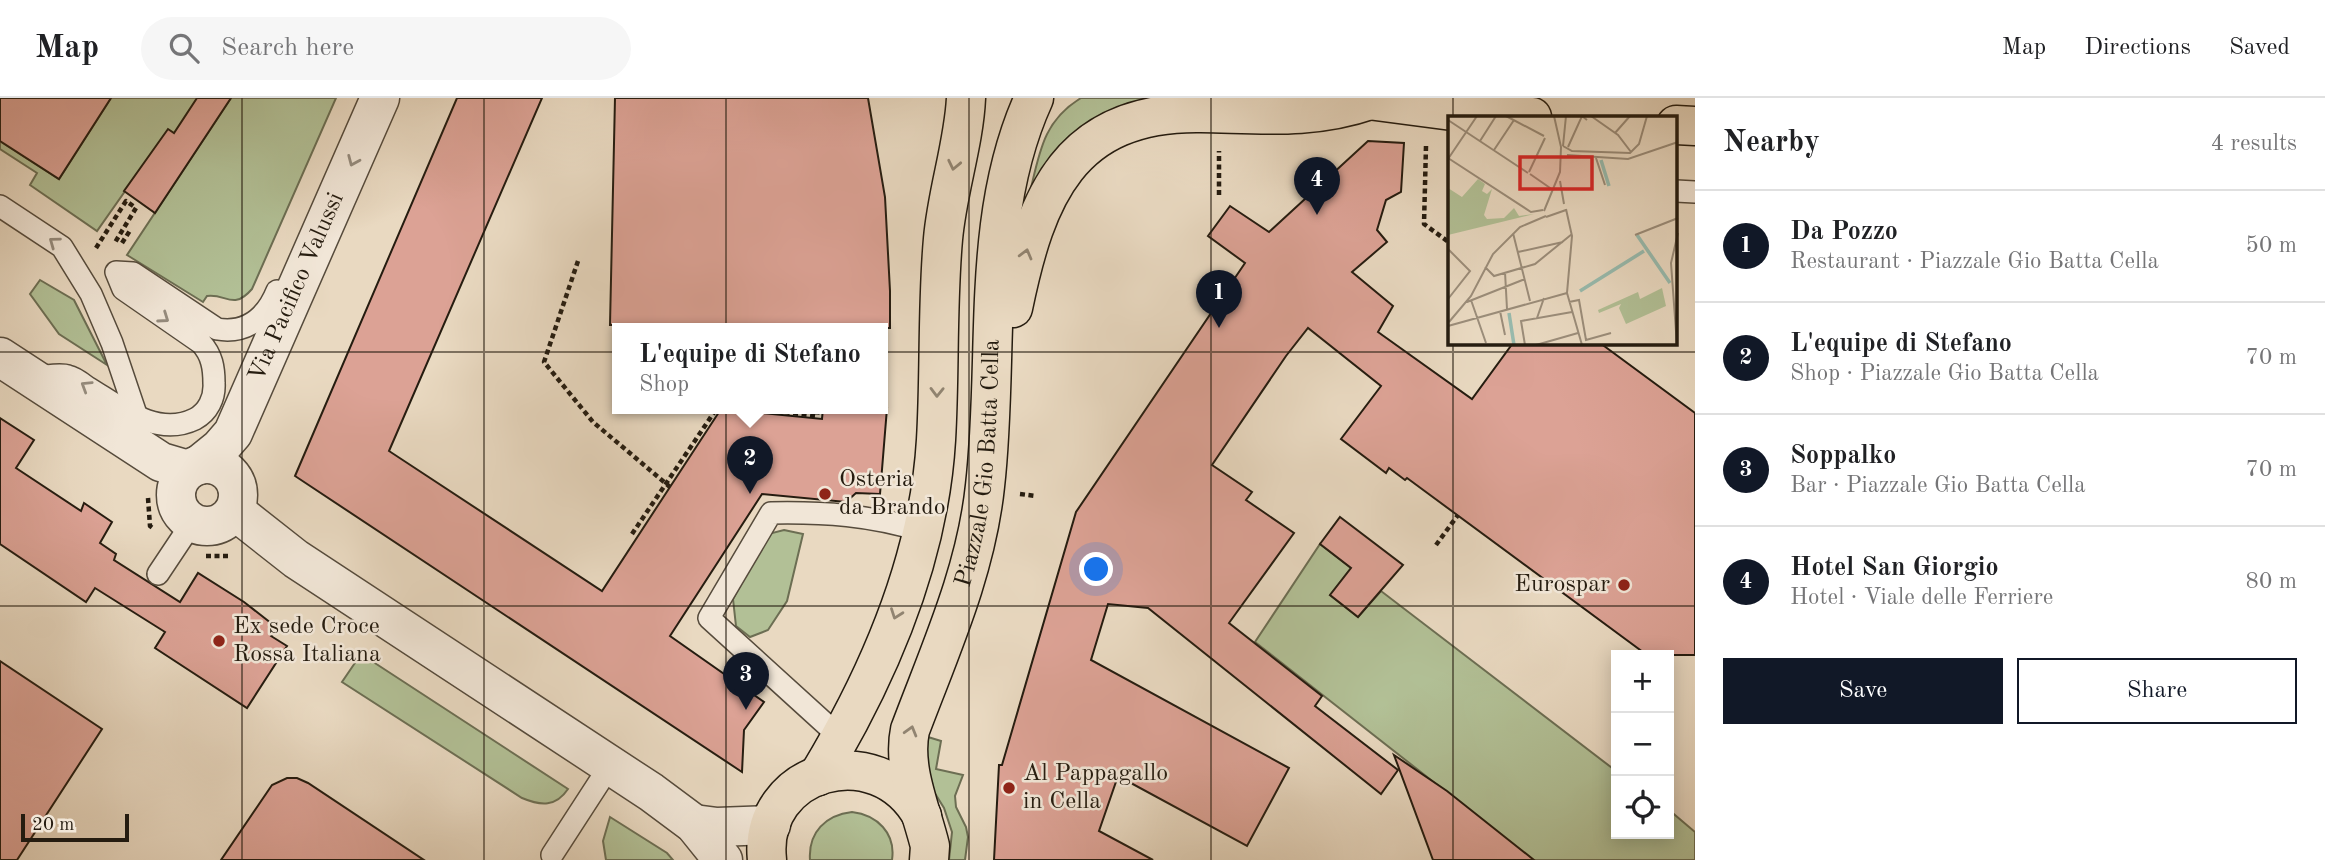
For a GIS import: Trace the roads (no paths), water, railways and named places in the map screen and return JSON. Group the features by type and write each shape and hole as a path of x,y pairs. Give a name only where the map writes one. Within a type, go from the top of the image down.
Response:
{"main road":[{"name":"Piazzale Gio Batta Cella","path":"818,776 867,690 901,601 922,531 936,440 943,239 951,181 964,121 965,98"},
{"name":"Piazzale Gio Batta Cella","path":"929,860 930,846 908,759 907,743 969,570 985,489 1000,228 1008,172 1021,126 1034,98"},
{"path":"991,417 1020,275 1042,204 1058,176 1087,146 1132,121 1167,114 1294,116 1345,109 1362,99 1475,114 1513,116"},
{"name":"Piazzale Gio Batta Cella","path":"769,843 781,804 797,787 833,771 849,770 880,776 906,794 924,821"}],"street":[{"name":"Via Pacifico Valussi","path":"194,467 220,448 233,433 380,98"},
{"path":"0,357 161,462 194,467 210,463 229,472 236,480 239,491 235,511 220,524 211,527 192,523 184,516 176,497 181,477 194,467"},
{"path":"235,511 296,559 611,764 694,824 723,860"},
{"path":"694,824 717,827 769,843"}],"lane":[{"path":"0,206 62,247 91,294 112,343 150,454"},
{"path":"245,408 235,384 201,343 123,289 116,272 133,273 217,329 231,331 258,320 267,311 292,258 315,248"},
{"path":"32,377 69,376 137,417 156,425 179,425 201,416 208,408 214,389 213,365 208,351"},
{"path":"841,738 709,618 771,513 814,513 887,520 922,531"},
{"path":"158,574 192,523"},
{"path":"552,855 611,764"}],"place":[{"name":"Hotel San Giorgio","path":"1317,215"},
{"name":"Da Pozzo","path":"1219,328"},
{"name":"L'equipe di Stefano","path":"750,494"},
{"name":"Osteria da Brando","path":"825,494"},
{"name":"Eurospar","path":"1624,585"},
{"name":"Ex sede Croce Rossa Italiana","path":"219,641"},
{"name":"Soppalko","path":"746,710"},
{"name":"Al Pappagallo in Cella","path":"1009,788"}]}
